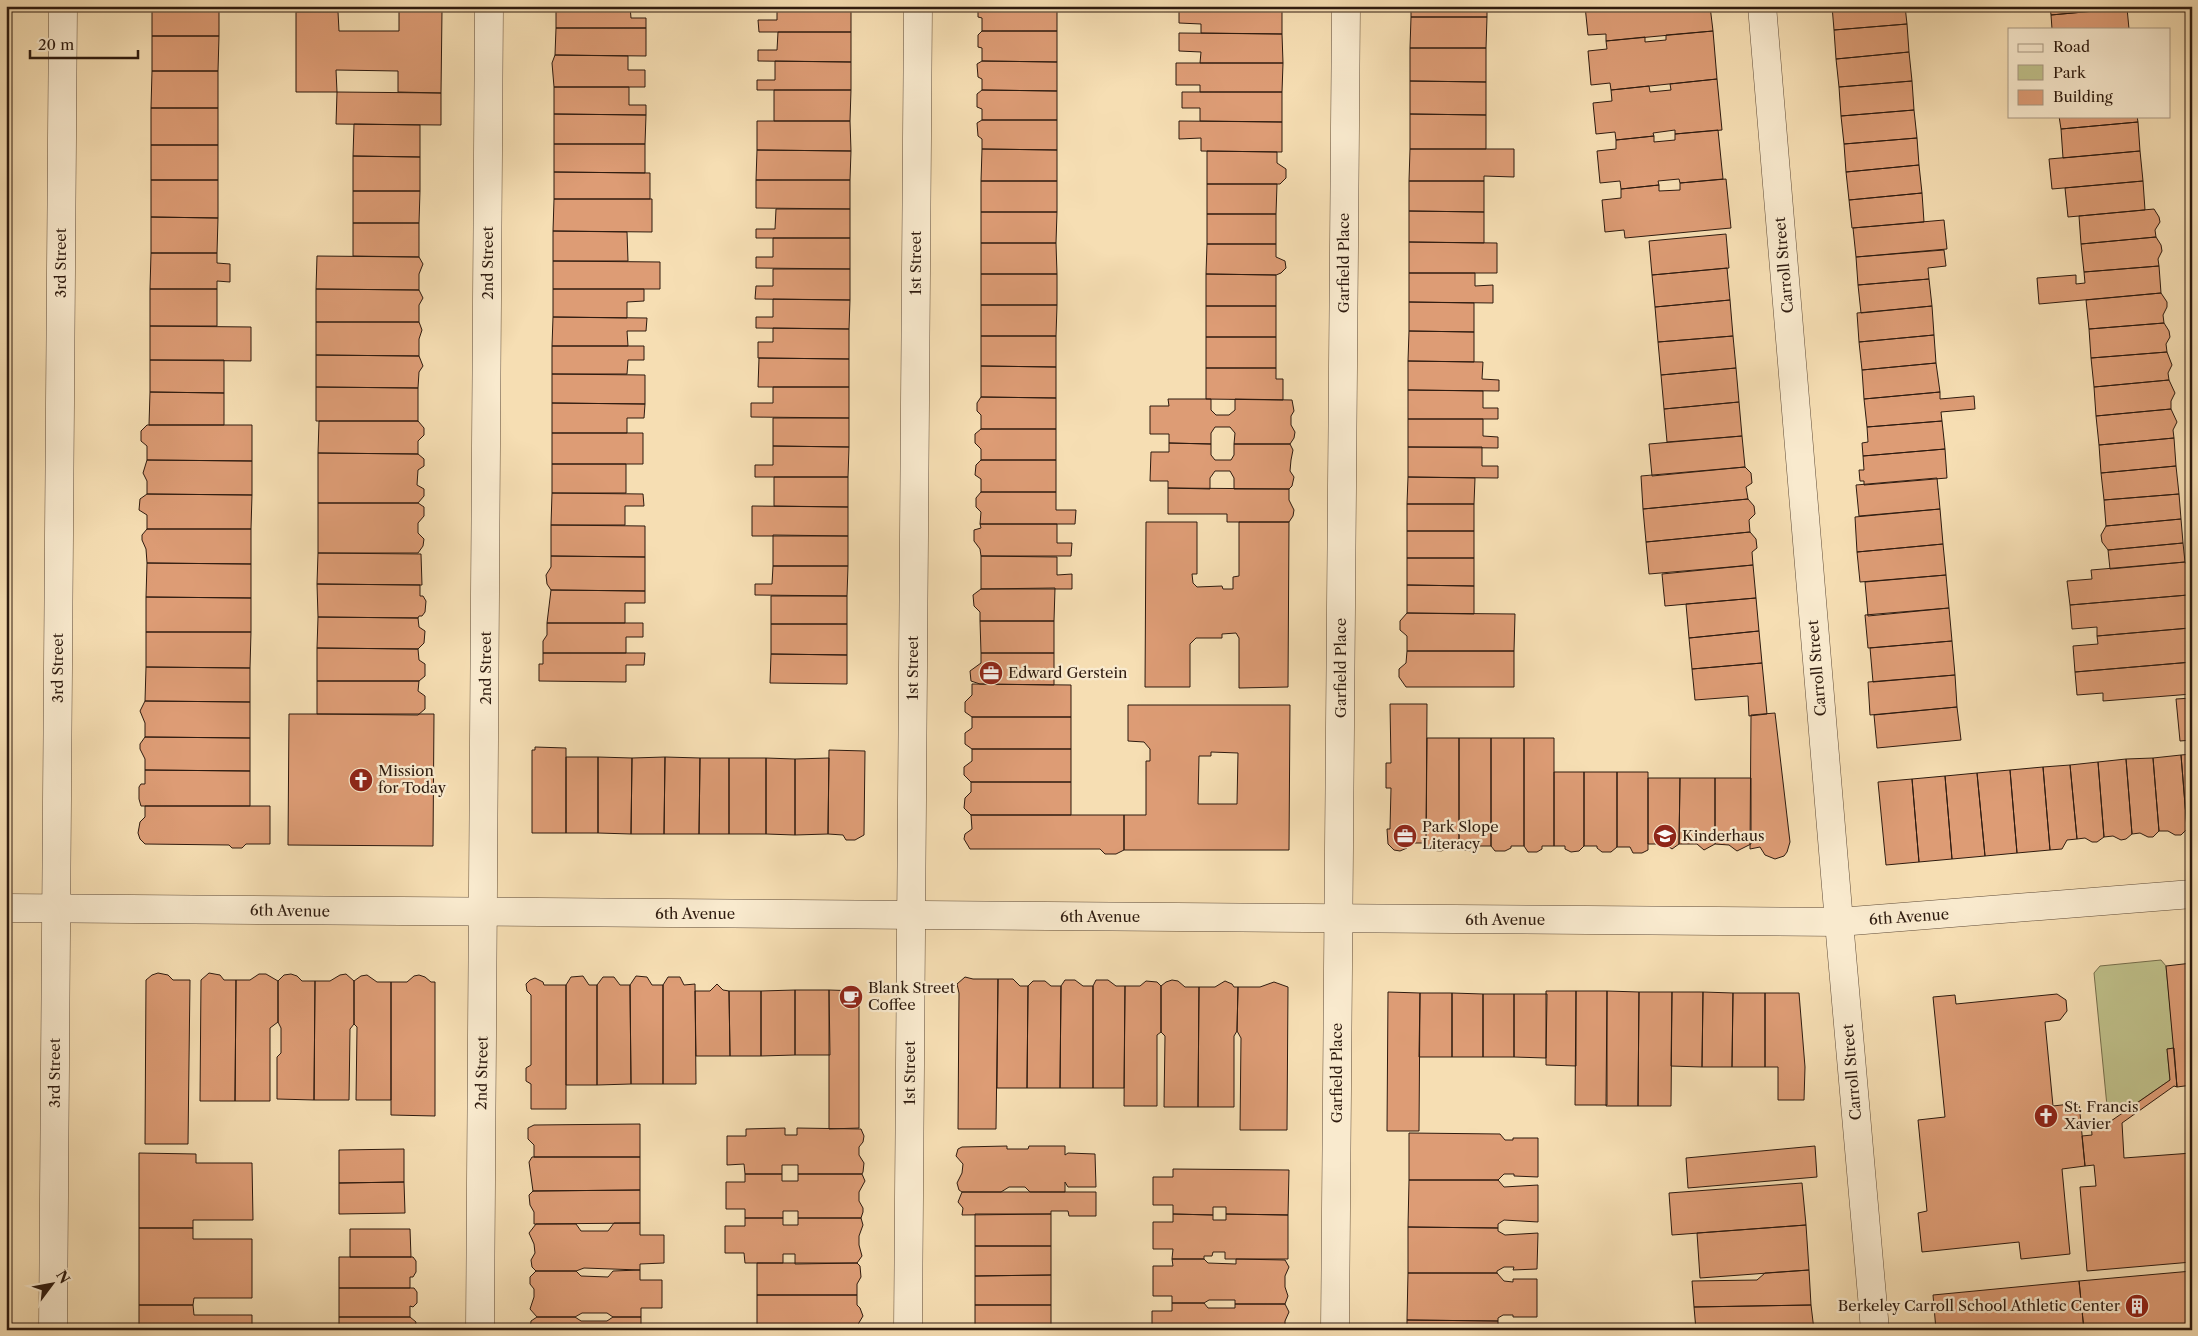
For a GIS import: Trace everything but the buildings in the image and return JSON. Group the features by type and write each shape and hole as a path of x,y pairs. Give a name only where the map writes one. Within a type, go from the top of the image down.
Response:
{"street":[{"name":"3rd Street","path":"53,1330 63,6"},
{"name":"2nd Street","path":"480,1330 489,6"},
{"name":"1st Street","path":"908,1330 918,6"},
{"name":"Garfield Place","path":"1335,1330 1346,6"},
{"name":"Carroll Street","path":"1762,6 1875,1330"},
{"name":"6th Avenue","path":"6,908 1839,922 2192,894"}],"green space":[{"path":"2161,960 2166,966 2174,1048 2167,1049 2170,1080 2128,1109 2112,1110 2107,1106 2094,973 2100,966"}],"place":[{"name":"Edward Gerstein","path":"991,673"},
{"name":"Mission for Today","path":"361,780"},
{"name":"Park Slope Literacy","path":"1405,836"},
{"name":"Kinderhaus","path":"1665,836"},
{"name":"Blank Street Coffee","path":"851,997"},
{"name":"St. Francis Xavier","path":"2046,1116"},
{"name":"Berkeley Carroll School Athletic Center","path":"2137,1306"}]}
